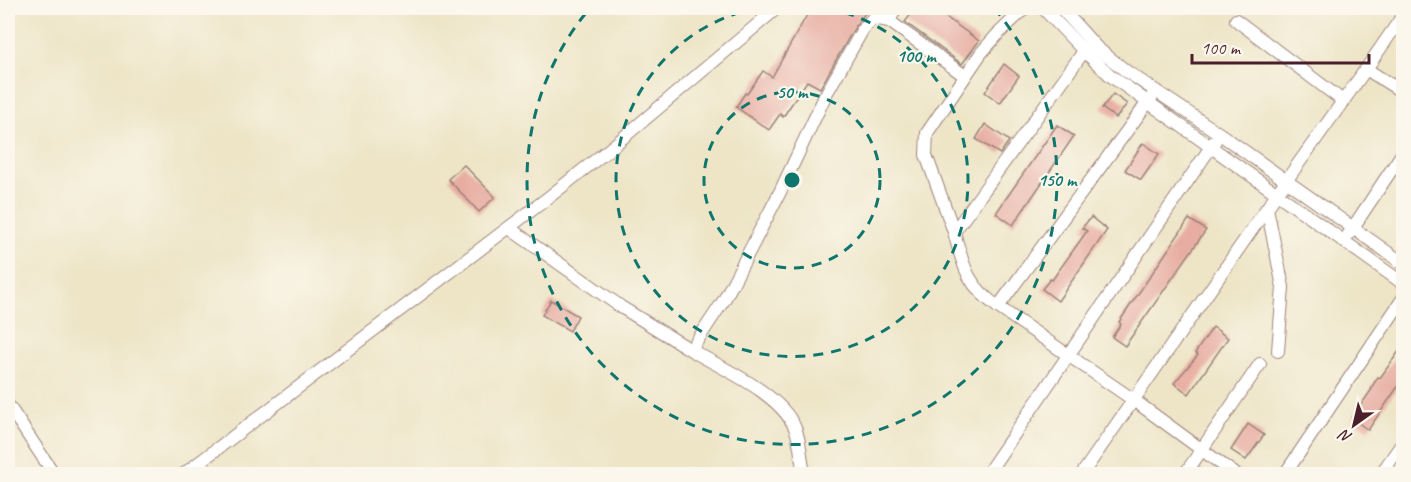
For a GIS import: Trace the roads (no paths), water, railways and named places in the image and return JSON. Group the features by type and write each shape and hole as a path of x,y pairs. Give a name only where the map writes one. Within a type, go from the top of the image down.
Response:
{"street":[{"path":"184,474 509,228 612,147 777,8"},
{"path":"889,21 896,8"},
{"path":"1025,8 997,35 965,76 927,133 926,155 967,274 978,291 998,307 1135,401 1235,474"},
{"path":"1043,8 1088,47 1220,134 1404,264"},
{"path":"1061,8 1111,76 1404,284"},
{"path":"1082,474 1404,14"},
{"path":"691,350 729,290 780,192 826,94 863,29 873,18 889,21 965,76"},
{"path":"1236,20 1343,101"},
{"path":"954,232 1088,47"},
{"path":"1366,69 1404,93"},
{"path":"998,307 1156,91"},
{"path":"987,474 1220,134"},
{"path":"1343,241 1404,151"},
{"path":"1267,208 1283,287 1278,351"},
{"path":"509,228 621,307 762,391 788,416 796,429 804,474"},
{"path":"1285,474 1404,297"},
{"path":"1185,474 1260,364"},
{"path":"8,405 54,474"},
{"path":"1381,474 1404,441"}]}
